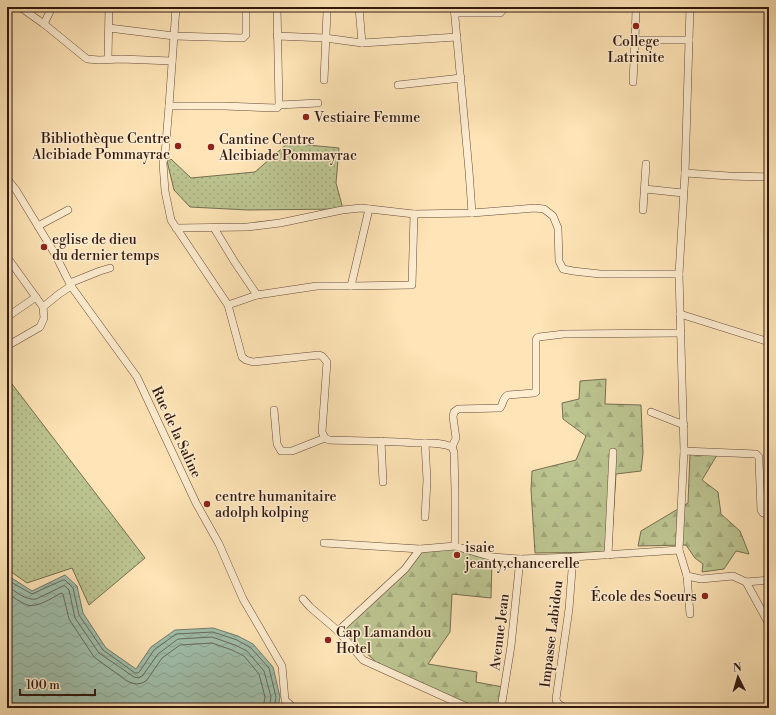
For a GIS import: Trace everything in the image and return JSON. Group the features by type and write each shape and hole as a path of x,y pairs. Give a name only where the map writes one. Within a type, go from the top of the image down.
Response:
{"street":[{"path":"20,7 44,24 87,59 172,61"},
{"path":"44,24 52,7"},
{"path":"108,60 109,7"},
{"path":"176,7 165,154 163,162 165,191 171,220 228,305 242,357 253,362 319,355 322,356 327,362 322,432 325,438"},
{"path":"109,28 174,36 243,38 246,35 246,7"},
{"path":"277,7 280,104"},
{"path":"324,80 327,7"},
{"path":"359,7 362,43"},
{"path":"472,213 455,10 500,13 506,7"},
{"path":"690,7 685,173 679,274 684,425 679,550 687,576 690,614"},
{"path":"633,82 636,10"},
{"path":"277,36 325,38 362,43 458,37"},
{"path":"635,40 689,40"},
{"path":"398,85 461,78"},
{"path":"169,106 277,108 280,104 318,103"},
{"path":"643,210 646,164"},
{"path":"685,173 769,177"},
{"name":"Rue de la Saline","path":"7,179 16,190 55,254 71,285 137,377 196,503 219,544 243,599 282,666 285,700 294,708"},
{"path":"645,189 683,194"},
{"path":"176,228 247,227 280,223 342,210 360,208 414,214 472,213 535,208 544,209 553,216 558,228 559,260 563,269 600,274 679,274"},
{"path":"351,286 369,208"},
{"path":"38,226 68,210"},
{"path":"228,305 257,295 317,286 412,285 414,214"},
{"path":"214,228 234,262 257,295"},
{"path":"7,346 40,327 44,318 43,307 8,259"},
{"path":"43,307 71,285 100,271 110,268"},
{"path":"7,317 36,297"},
{"path":"680,314 769,342"},
{"path":"452,447 456,438 453,417 454,412 458,409 500,408 505,396 536,392 537,338 564,334 681,332"},
{"path":"274,410 277,444 281,451 292,451 325,438 329,440 446,444 452,447 454,452 455,546"},
{"path":"650,412 684,425"},
{"path":"381,441 383,482"},
{"path":"425,443 427,480 425,517"},
{"path":"684,451 758,455 762,510 763,513 769,515"},
{"path":"608,555 613,452"},
{"path":"324,543 420,549 455,546 492,557 520,559 679,550"},
{"path":"338,631 405,569 420,549"},
{"name":"Impasse Labidou","path":"567,708 560,705 556,699 569,609 573,557"},
{"name":"Avenue Jean","path":"501,708 511,646 520,559"},
{"path":"687,576 701,579 733,576 746,582 769,580"},
{"path":"746,582 769,624"},
{"path":"303,599 338,631 363,660 469,708"}],"green space":[{"path":"288,143 339,148 336,183 343,209 248,210 190,207 174,190 167,161 171,159 191,178 255,172"},
{"path":"606,379 605,404 641,405 643,453 641,471 616,474 611,552 535,553 531,490 532,471 576,460 586,436 563,419 562,403 579,399 580,381"},
{"path":"12,384 145,558 89,605 72,568 27,583 7,569 7,386"},
{"path":"690,454 717,455 702,480 718,492 721,514 740,531 749,554 736,551 724,569 702,572 703,564 695,558 686,545 638,546 641,531 688,503"},
{"path":"459,549 492,560 491,598 452,594 450,632 428,664 477,672 476,682 503,687 499,708 473,708 377,663 342,630 421,550"}],"water":[{"path":"7,575 32,591 65,575 77,586 83,613 106,648 136,669 151,647 175,630 213,628 238,636 253,644 273,667 280,697 278,708 7,708"}],"place":[{"name":"College Latrinite","path":"636,26"},
{"name":"Vestiaire Femme","path":"306,117"},
{"name":"Bibliothèque Centre Alcibiade Pommayrac","path":"178,146"},
{"name":"Cantine Centre Alcibiade Pommayrac","path":"211,147"},
{"name":"eglise de dieu du dernier temps","path":"44,247"},
{"name":"centre humanitaire adolph kolping","path":"207,504"},
{"name":"isaie jeanty,chancerelle","path":"457,555"},
{"name":"École des Soeurs","path":"705,596"},
{"name":"Cap Lamandou Hotel","path":"328,640"}]}
